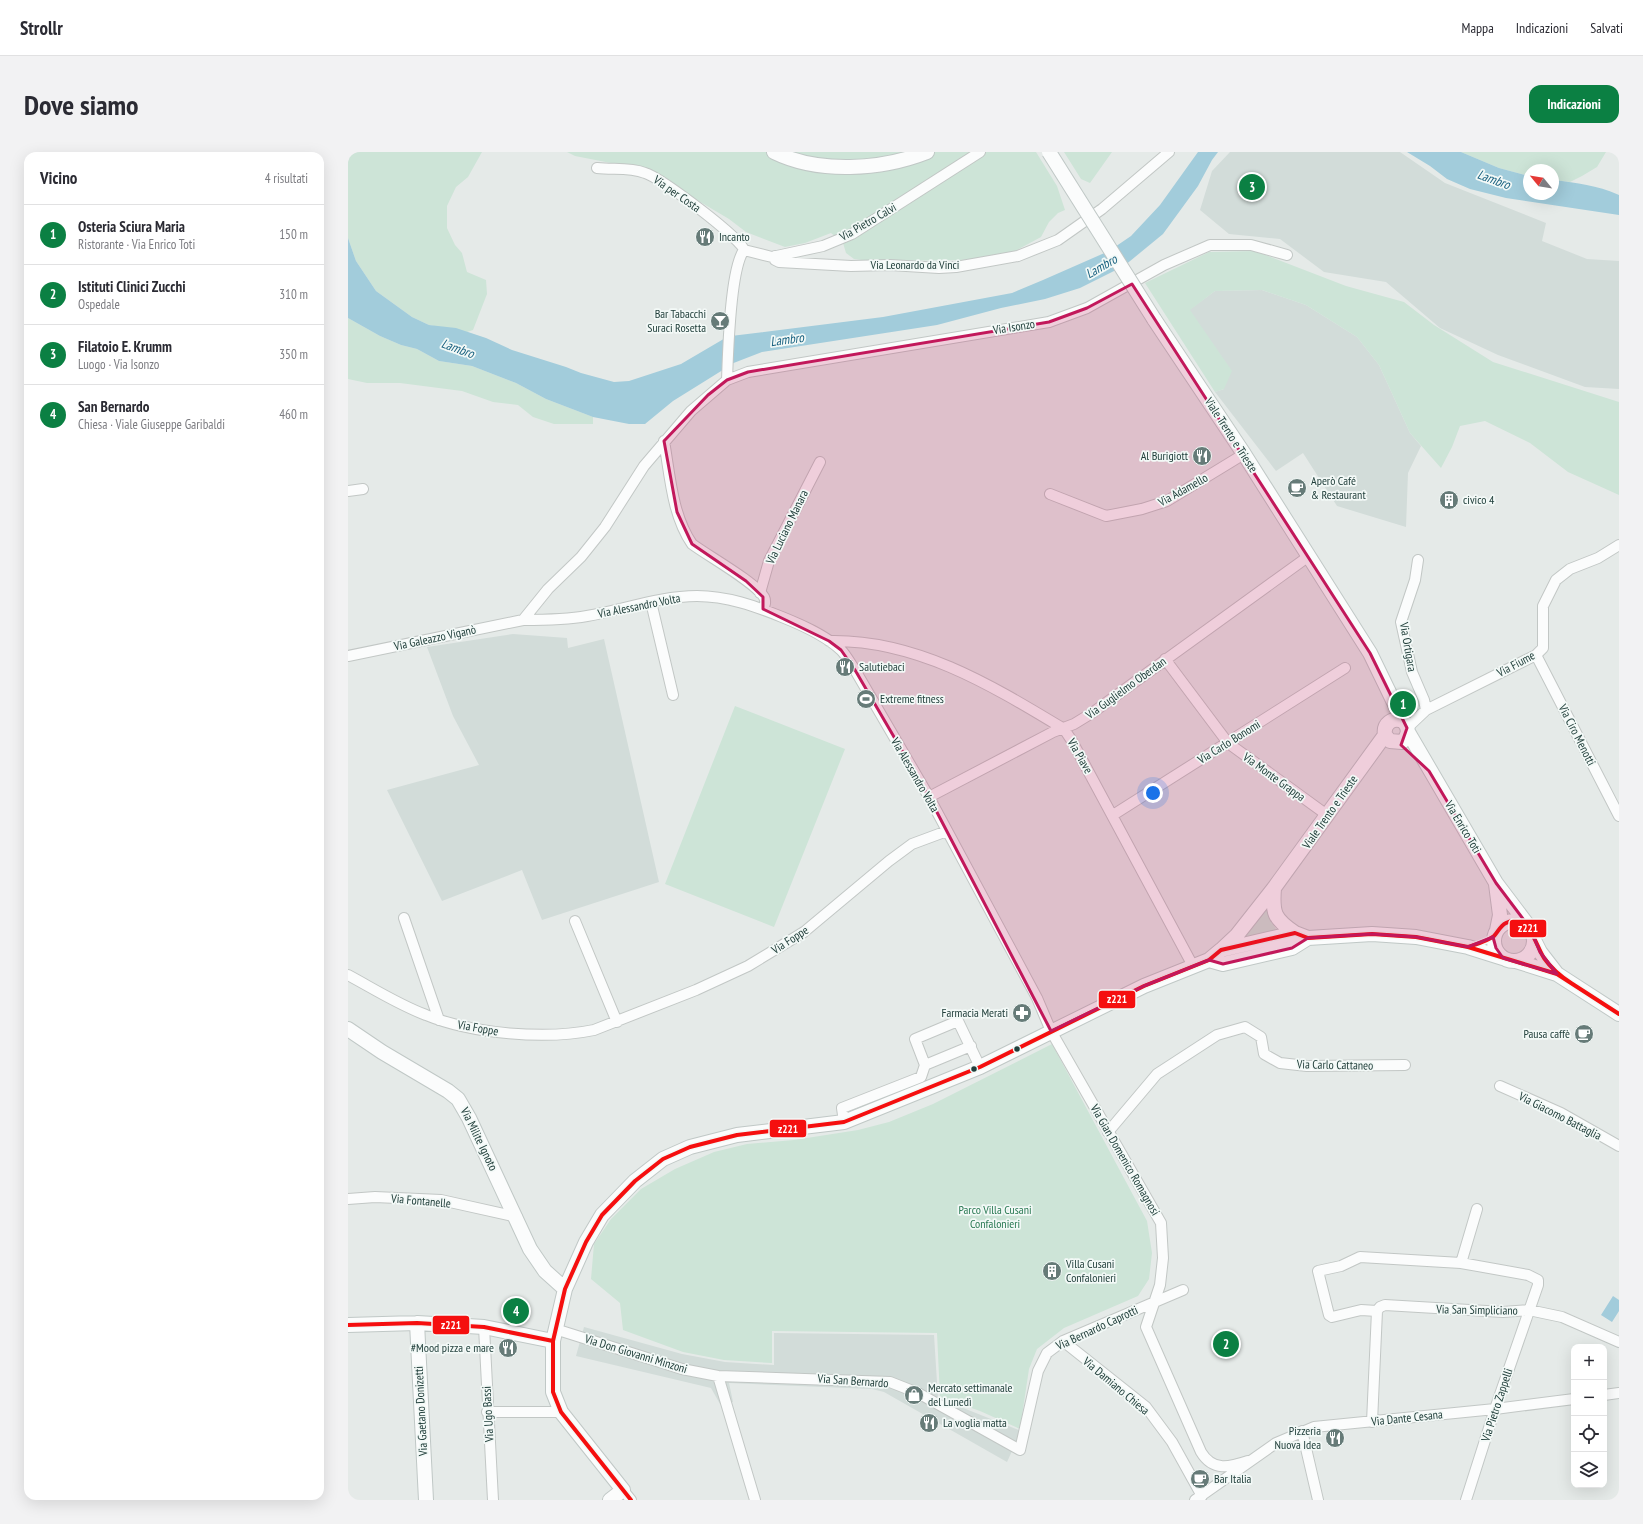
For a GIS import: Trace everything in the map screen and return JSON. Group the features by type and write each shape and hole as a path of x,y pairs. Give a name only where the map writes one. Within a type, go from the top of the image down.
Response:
{"main road":[{"path":"774,152 802,163 823,167 871,166 917,156 927,152"},
{"name":"Viale Trento e Trieste","path":"627,1495 561,1412 553,1392 554,1335 565,1290 586,1242 602,1215 635,1181 664,1159 690,1147 737,1135 844,1122 980,1067 1144,986 1208,960 1237,935 1274,888 1369,757 1390,737 1385,685 1370,653 1244,454 1154,318 1050,152"},
{"name":"Via Enrico Toti","path":"1385,685 1429,771 1496,883 1532,934 1540,952 1556,974"},
{"path":"1399,720 1406,727 1405,739 1390,737 1391,721 1399,720"},
{"name":"Via Enrico Toti","path":"1390,737 1429,771"},
{"name":"Via Enrico Toti","path":"1496,883 1500,915 1496,933"},
{"path":"1208,960 1223,964 1292,948 1302,936 1278,921 1274,913 1274,888"},
{"path":"1468,947 1496,933 1501,925 1513,921 1525,924 1532,934 1531,952 1527,956 1510,960 1496,948 1496,933"},
{"name":"Viale Trento e Trieste","path":"1221,950 1302,936 1372,934 1416,937 1468,947 1556,974"},
{"path":"1556,974 1619,1014"},
{"name":"Via Milite Ignoto","path":"348,1029 382,1052 448,1091 458,1099 464,1108 537,1261 555,1282 565,1290"},
{"path":"348,1325 417,1323 484,1327 554,1335"},
{"name":"Via Gaetano Donizetti","path":"417,1323 426,1500"},
{"path":"610,1500 627,1495"}],"street":[{"name":"Via Pietro Calvi","path":"744,250 772,257 823,246 852,234 980,152"},
{"name":"Via Leonardo da Vinci","path":"775,256 775,260 780,262 851,266 890,265 939,268 956,267 1018,256 1058,240 1102,209 1170,152"},
{"name":"Via per Costa","path":"597,168 619,168 646,173 694,204 734,236 743,245 744,250"},
{"name":"Via Isonzo","path":"727,380 748,372 1049,322 1087,308 1164,265 1210,245 1251,245 1287,255"},
{"path":"523,620 548,589 582,557 604,527 644,466 664,441 691,411 727,380 729,337 737,270 739,257 744,250"},
{"path":"664,441 677,512 687,537 692,544 746,581 760,593 764,599 763,609"},
{"name":"Via Adamello","path":"1050,494 1106,516 1142,510 1167,501 1244,454"},
{"name":"Via Luciano Manara","path":"760,593 769,561 820,462"},
{"path":"348,491 363,489"},
{"name":"Via Fiume","path":"1406,727 1426,710 1536,655 1543,648 1543,606 1556,580 1570,569 1598,558 1619,545"},
{"name":"Via Guglielmo Oberdan","path":"929,798 1053,732 1064,729 1092,713 1309,556"},
{"name":"Via Ortigara","path":"1418,560 1415,580 1401,622 1412,672 1424,700 1426,710"},
{"name":"Via Alessandro Volta","path":"523,620 556,620 587,616 674,597 698,596 724,598 763,609 797,623 841,650 855,670 929,798 1037,998 1051,1031"},
{"path":"651,602 673,696"},
{"name":"Via Galeazzo Viganò","path":"348,656 523,620"},
{"name":"Via Piave","path":"828,641 852,640 923,655 975,678 1064,729 1113,815 1193,966"},
{"name":"Via Ciro Menotti","path":"1536,655 1619,816"},
{"name":"Via Monte Grappa","path":"1165,659 1228,743 1327,815"},
{"name":"Via Carlo Bonomi","path":"1113,815 1345,668"},
{"name":"Via Foppe","path":"348,974 399,1004 439,1020 500,1032 535,1035 579,1034 617,1022 723,978 770,953 804,932 889,861 912,844 947,831"},
{"path":"404,918 439,1020"},
{"path":"575,921 617,1022"},
{"path":"844,1122 842,1108 921,1077 925,1065 915,1039 958,1021 980,1067"},
{"name":"Via Carlo Cattaneo","path":"1108,1132 1157,1074 1216,1035 1245,1027 1261,1037 1264,1054 1280,1063 1326,1067 1405,1065"},
{"name":"Via Gian Domenico Romagnosi","path":"1051,1031 1161,1223 1163,1258 1160,1285 1146,1327 1201,1452 1209,1462 1219,1467"},
{"path":"925,1065 971,1046"},
{"name":"Via Giacomo Battaglia","path":"1500,1086 1561,1113 1619,1146"},
{"name":"Via Fontanelle","path":"348,1199 375,1197 441,1200 517,1217"},
{"path":"1462,1263 1477,1209"},
{"name":"Via San Simpliciano","path":"1462,1263 1360,1257 1341,1266 1318,1271 1329,1315 1332,1317 1361,1310 1377,1311 1385,1305 1503,1312 1529,1310 1562,1317 1619,1342"},
{"name":"Via Pietro Zappelli","path":"1462,1263 1528,1275 1535,1278 1538,1285 1495,1409 1466,1500"},
{"name":"Via Bernardo Caprotti","path":"1020,1450 1038,1371 1047,1353 1063,1341 1184,1290"},
{"path":"1372,1422 1377,1311"},
{"name":"Via Ugo Bassi","path":"484,1327 487,1412 493,1500"},
{"name":"Via Don Giovanni Minzoni","path":"554,1335 682,1369 718,1376"},
{"name":"Via Damiano Chiesa","path":"1063,1341 1146,1407 1172,1442 1199,1498"},
{"path":"718,1376 755,1500"},
{"name":"Via San Bernardo","path":"718,1376 890,1382 918,1392 1020,1450"},
{"path":"1607,1395 1619,1393"},
{"name":"Via Dante Cesana","path":"1199,1498 1215,1488 1248,1461 1284,1438 1302,1431 1326,1425 1372,1422 1571,1399"},
{"path":"487,1412 561,1412"},
{"path":"1302,1431 1318,1500"},
{"name":"Via Dante Cesana","path":"1219,1467 1233,1466 1248,1461"},
{"path":"1215,1488 1219,1467"}],"highlighted area":[{"path":"1132,284 1370,653 1407,728 1401,745 1429,771 1496,883 1530,928 1540,952 1557,974 1503,958 1496,948 1493,937 1468,947 1416,937 1372,934 1308,938 1292,948 1223,964 1209,960 1144,986 1051,1031 929,797 855,670 841,650 829,641 763,609 763,597 746,581 692,544 677,512 664,441 708,395 727,380 748,372 1049,322 1087,308"}],"shaded area":[{"path":"1230,152 1400,152 1445,183 1546,223 1542,241 1587,259 1619,261 1619,389 1585,387 1498,355 1440,328 1386,282 1324,272 1280,239 1229,234 1200,210 1212,171"},
{"path":"1262,290 1306,305 1357,337 1379,365 1410,433 1421,446 1408,473 1406,527 1337,506 1303,453 1276,471 1215,392 1224,389 1207,338 1189,310 1215,291"},
{"path":"513,634 567,638 568,648 604,639 659,882 542,920 522,870 442,901 387,790 479,765 453,716 427,647"},
{"name":"Mercato settimanale del Lunedì","path":"584,1327 682,1354 725,1362 774,1365 774,1333 934,1335 938,1398 1021,1431 1007,1462 884,1392 872,1389 729,1383 733,1402 720,1404 711,1388 576,1356"}],"green space":[{"path":"348,152 482,152 468,177 456,187 447,206 447,228 455,245 462,253 467,272 486,280 487,294 473,330 467,332 429,325 412,317 376,291 356,261 348,238"},
{"path":"567,152 1036,152 1057,186 1065,210 1058,213 1049,222 1041,237 1015,251 996,257 960,260 870,261 854,259 846,253 843,243 831,233 805,243 785,247 746,232 729,219 680,190 621,165 575,156"},
{"path":"1064,152 1112,152 1090,183 1081,179"},
{"path":"1461,152 1606,152 1597,167 1570,182 1559,181 1559,164 1523,164 1523,174 1499,168"},
{"path":"1255,251 1346,286 1404,302 1434,325 1493,362 1619,402 1619,495 1568,472 1530,443 1485,421 1460,426 1452,447 1441,468 1410,433 1379,365 1357,337 1306,305 1262,290 1215,291 1190,310 1232,371 1224,389 1215,392 1145,283 1209,252"},
{"path":"348,318 380,336 401,345 417,349 439,361 472,366 516,383 546,399 593,417 593,424 554,424 533,417 518,405 493,402 462,391 400,383 367,383 348,379"},
{"path":"735,706 845,749 774,927 665,884"},
{"path":"1269,905 1269,918 1278,932 1244,939 1264,907"},
{"name":"Parco Villa Cusani Confalonieri","path":"1052,1044 1147,1221 1152,1253 1149,1279 1138,1296 1064,1328 1037,1349 1029,1369 1020,1429 980,1411 940,1397 937,1333 772,1331 772,1363 724,1360 683,1352 623,1330 620,1303 591,1279 594,1244 611,1219 641,1189 675,1169 714,1152 747,1144 794,1140 858,1130 889,1122 933,1104"}],"water":[{"name":"Lambro","path":"1198,152 1218,152 1198,186 1163,234 1124,266 1080,288 1045,299 1001,308 937,325 762,352 731,364 731,336 883,317 1012,293 1109,251 1131,236 1160,205"},
{"name":"Lambro","path":"1407,152 1461,152 1499,168 1523,174 1523,200 1559,200 1559,181 1579,183 1602,189 1619,195 1619,215 1506,198 1470,189 1447,179 1430,166"},
{"name":"Lambro","path":"348,238 356,261 376,291 412,317 429,325 456,328 486,338 512,350 581,373 614,382 629,381 681,364 727,337 726,368 673,401 645,424 629,424 593,417 546,399 516,383 472,366 439,361 417,349 401,345 380,336 348,318"},
{"path":"1613,1296 1619,1300 1619,1311 1612,1322 1601,1315"}],"transit line":[{"name":"z221","path":"1468,947 1491,938 1506,923 1514,921 1520,922 1530,931 1547,962 1556,972 1571,983"},
{"name":"z221","path":"631,1500 561,1412 553,1392 553,1341 565,1289 586,1242 602,1215 635,1181 663,1159 690,1147 737,1135 844,1122 980,1067 1144,986 1209,960 1221,950 1295,933 1308,938 1372,934 1416,937 1468,947 1557,974 1619,1014"},
{"name":"z221","path":"348,1325 417,1323 484,1327 553,1341"}],"place":[{"name":"Filatoio E. Krumm","path":"1252,187"},
{"name":"Incanto","path":"705,237"},
{"name":"Bar Tabacchi Suraci Rosetta","path":"720,321"},
{"name":"Al Burigiott","path":"1202,456"},
{"name":"Aperò Café & Restaurant","path":"1297,488"},
{"name":"civico 4","path":"1449,500"},
{"name":"Salutiebaci","path":"845,667"},
{"name":"Extreme fitness","path":"866,699"},
{"name":"Osteria Sciura Maria","path":"1403,704"},
{"name":"Farmacia Merati","path":"1022,1013"},
{"name":"Pausa caffè","path":"1584,1034"},
{"name":"Villa Cusani Confalonieri","path":"1052,1271"},
{"name":"San Bernardo","path":"516,1311"},
{"name":"Istituti Clinici Zucchi","path":"1226,1344"},
{"name":"#Mood pizza e mare","path":"508,1348"},
{"name":"Mercato settimanale del Lunedì","path":"914,1395"},
{"name":"La voglia matta","path":"929,1423"},
{"name":"Pizzeria Nuova Idea","path":"1335,1438"},
{"name":"Bar Italia","path":"1200,1479"}]}
